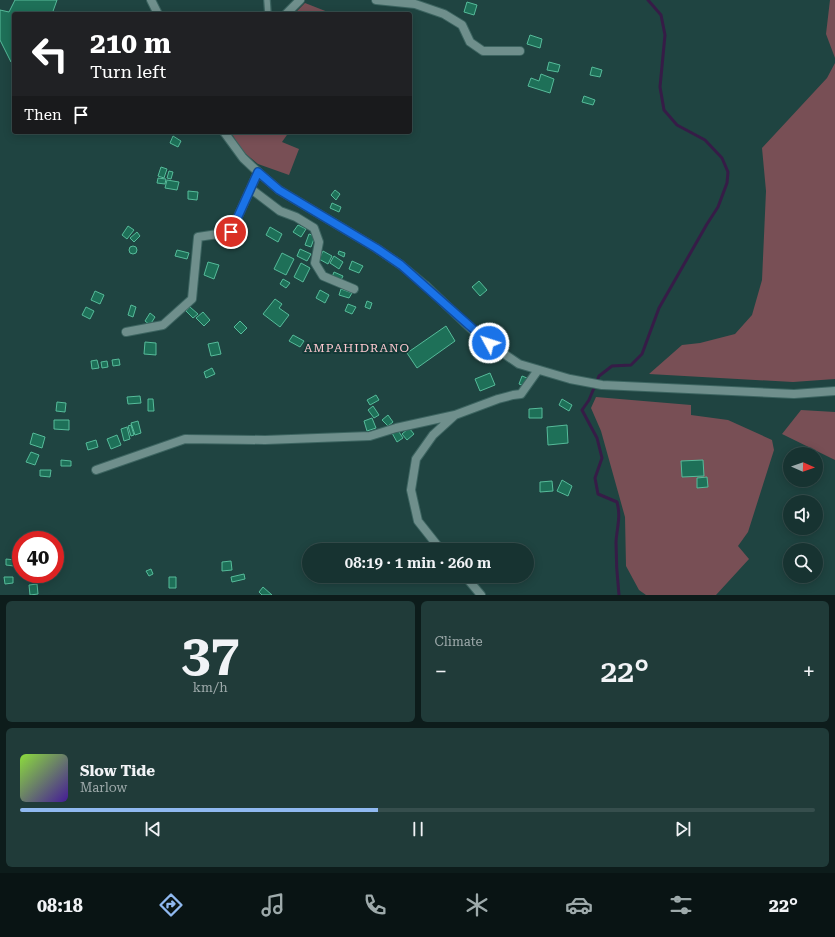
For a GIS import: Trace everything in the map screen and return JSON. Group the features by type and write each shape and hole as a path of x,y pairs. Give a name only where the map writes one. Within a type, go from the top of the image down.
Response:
{"street":[{"path":"151,0 157,12"},
{"path":"288,12 300,0"},
{"path":"376,0 415,4 444,14 462,25 470,42 483,51 520,51"},
{"path":"225,134 243,158 279,190 376,248 401,265 425,285 481,338 519,364 570,379 602,385 794,394 835,391"},
{"path":"126,332 163,325 192,299 198,237 231,232 258,172"},
{"path":"251,189 280,211 296,217 314,228 319,242 315,263 323,276 354,290"},
{"path":"96,470 185,439 265,440 370,436 396,428 455,415 506,397 521,394 538,370"},
{"path":"435,543 418,521 411,490 416,459 433,435 455,415"},
{"path":"470,583 481,595"}],"lane":[{"path":"267,0 268,12"}],"shaded area":[{"path":"830,0 835,0 835,58 826,34"},
{"path":"305,3 328,12 296,12"},
{"path":"835,63 835,379 793,382 649,374 682,345 700,343 735,334 752,315 762,280 766,191 762,148 827,78"},
{"path":"232,134 288,134 282,142 299,149 289,175 258,164 241,150"},
{"path":"596,397 691,405 691,415 728,420 772,440 774,450 748,532 738,546 749,559 716,595 646,595 639,590 626,566 625,517 601,431 591,408"},
{"path":"801,410 835,412 835,460 823,454 823,447 808,447 782,434"}],"building":[{"path":"15,0 57,0 53,12 12,12 11,62 0,40 0,10 9,12"},
{"path":"467,2 477,5 474,15 464,12"},
{"path":"530,35 542,39 540,48 527,44"},
{"path":"549,62 560,65 558,72 547,70"},
{"path":"592,67 602,70 600,77 590,75"},
{"path":"541,74 554,79 550,93 528,86 531,78 539,81"},
{"path":"584,96 595,100 593,105 582,102"},
{"path":"173,136 181,141 178,147 170,143"},
{"path":"161,167 167,169 164,178 158,176"},
{"path":"169,171 173,172 171,179 167,178"},
{"path":"158,178 166,179 165,184 157,183"},
{"path":"167,180 179,182 177,190 165,188"},
{"path":"335,190 340,194 336,200 331,195"},
{"path":"188,191 198,192 197,200 188,199"},
{"path":"332,203 341,207 339,212 330,208"},
{"path":"298,225 306,229 301,237 293,232"},
{"path":"128,226 134,230 127,239 122,235"},
{"path":"270,227 282,234 278,242 266,235"},
{"path":"137,232 140,236 134,242 130,238"},
{"path":"309,234 315,236 311,247 305,245"},
{"path":"131,246 135,246 137,250 135,254 131,254 129,252 129,248"},
{"path":"300,249 311,254 307,261 297,256"},
{"path":"177,250 189,253 187,259 175,256"},
{"path":"323,251 332,256 328,264 319,259"},
{"path":"339,251 345,253 344,257 338,254"},
{"path":"282,253 294,259 286,275 274,269"},
{"path":"334,256 343,262 339,269 330,263"},
{"path":"352,261 363,266 359,273 349,269"},
{"path":"208,262 219,265 214,279 204,275"},
{"path":"301,263 310,268 303,282 294,277"},
{"path":"334,272 343,276 340,282 332,277"},
{"path":"283,279 290,283 286,288 280,284"},
{"path":"479,281 487,290 480,296 472,287"},
{"path":"341,289 352,293 349,298 339,295"},
{"path":"320,290 329,295 325,303 316,298"},
{"path":"95,291 104,295 100,304 91,300"},
{"path":"275,299 282,304 279,308 289,315 280,327 263,314"},
{"path":"367,301 372,303 370,309 365,307"},
{"path":"348,304 356,307 352,314 345,311"},
{"path":"131,305 136,307 133,317 128,315"},
{"path":"86,307 94,311 90,319 82,315"},
{"path":"190,307 198,314 193,318 186,311"},
{"path":"203,312 210,320 204,326 196,318"},
{"path":"150,313 155,317 150,325 145,321"},
{"path":"240,321 247,328 241,334 234,327"},
{"path":"446,326 455,341 417,368 407,353"},
{"path":"293,335 304,341 300,347 289,341"},
{"path":"145,342 156,343 156,355 144,354"},
{"path":"218,342 221,354 211,356 208,344"},
{"path":"119,359 120,365 113,366 112,360"},
{"path":"97,360 99,368 92,369 91,361"},
{"path":"107,361 108,367 102,368 101,362"},
{"path":"212,368 215,374 206,378 204,372"},
{"path":"490,373 495,385 480,391 475,379"},
{"path":"522,376 527,378 524,386 519,384"},
{"path":"376,395 379,400 370,405 367,400"},
{"path":"140,396 141,403 128,404 127,397"},
{"path":"148,399 153,399 154,411 148,411"},
{"path":"562,399 572,405 569,411 559,405"},
{"path":"57,402 66,403 65,412 56,411"},
{"path":"373,406 379,415 374,418 368,410"},
{"path":"542,408 542,418 529,418 529,409"},
{"path":"388,415 393,422 388,426 382,420"},
{"path":"372,418 376,428 367,431 364,421"},
{"path":"54,420 69,420 69,430 54,429"},
{"path":"138,421 141,433 135,435 131,423"},
{"path":"131,425 134,435 131,436 128,426"},
{"path":"567,425 568,443 548,445 547,427"},
{"path":"127,427 130,439 124,441 121,429"},
{"path":"409,428 414,434 407,440 402,434"},
{"path":"397,429 403,438 397,442 392,433"},
{"path":"33,433 45,437 42,448 30,444"},
{"path":"117,435 121,445 111,449 107,439"},
{"path":"96,440 98,447 88,450 86,443"},
{"path":"31,452 39,455 35,465 26,462"},
{"path":"61,460 71,461 71,466 61,466"},
{"path":"703,460 704,476 682,477 681,461"},
{"path":"40,470 51,470 50,477 40,476"},
{"path":"707,477 708,487 697,488 697,478"},
{"path":"562,480 572,486 568,496 557,491"},
{"path":"552,481 553,491 540,492 540,482"},
{"path":"6,559 12,560 12,566 6,565"},
{"path":"231,561 232,570 222,571 222,562"},
{"path":"151,569 153,574 149,576 146,571"},
{"path":"244,574 245,579 232,582 231,577"},
{"path":"4,577 12,577 13,583 5,584"},
{"path":"169,577 176,577 176,588 169,588"},
{"path":"37,584 38,594 30,595 29,585"},
{"path":"263,587 272,595 262,595 259,592"}],"waterway":[{"path":"619,595 616,549 619,517 618,507 617,502 598,494 595,478 602,458 597,438 582,410 589,400 599,376 612,366 631,365 642,354 659,308 718,207 727,183 728,172 722,158 705,140 677,125 664,110 660,87 665,35 661,15 648,0"}],"district":[{"name":"AMPAHIDRANO","path":"357,348"}],"route":[{"path":"231,232 258,172 279,190 376,248 401,265 425,285 481,338 489,343"}]}
